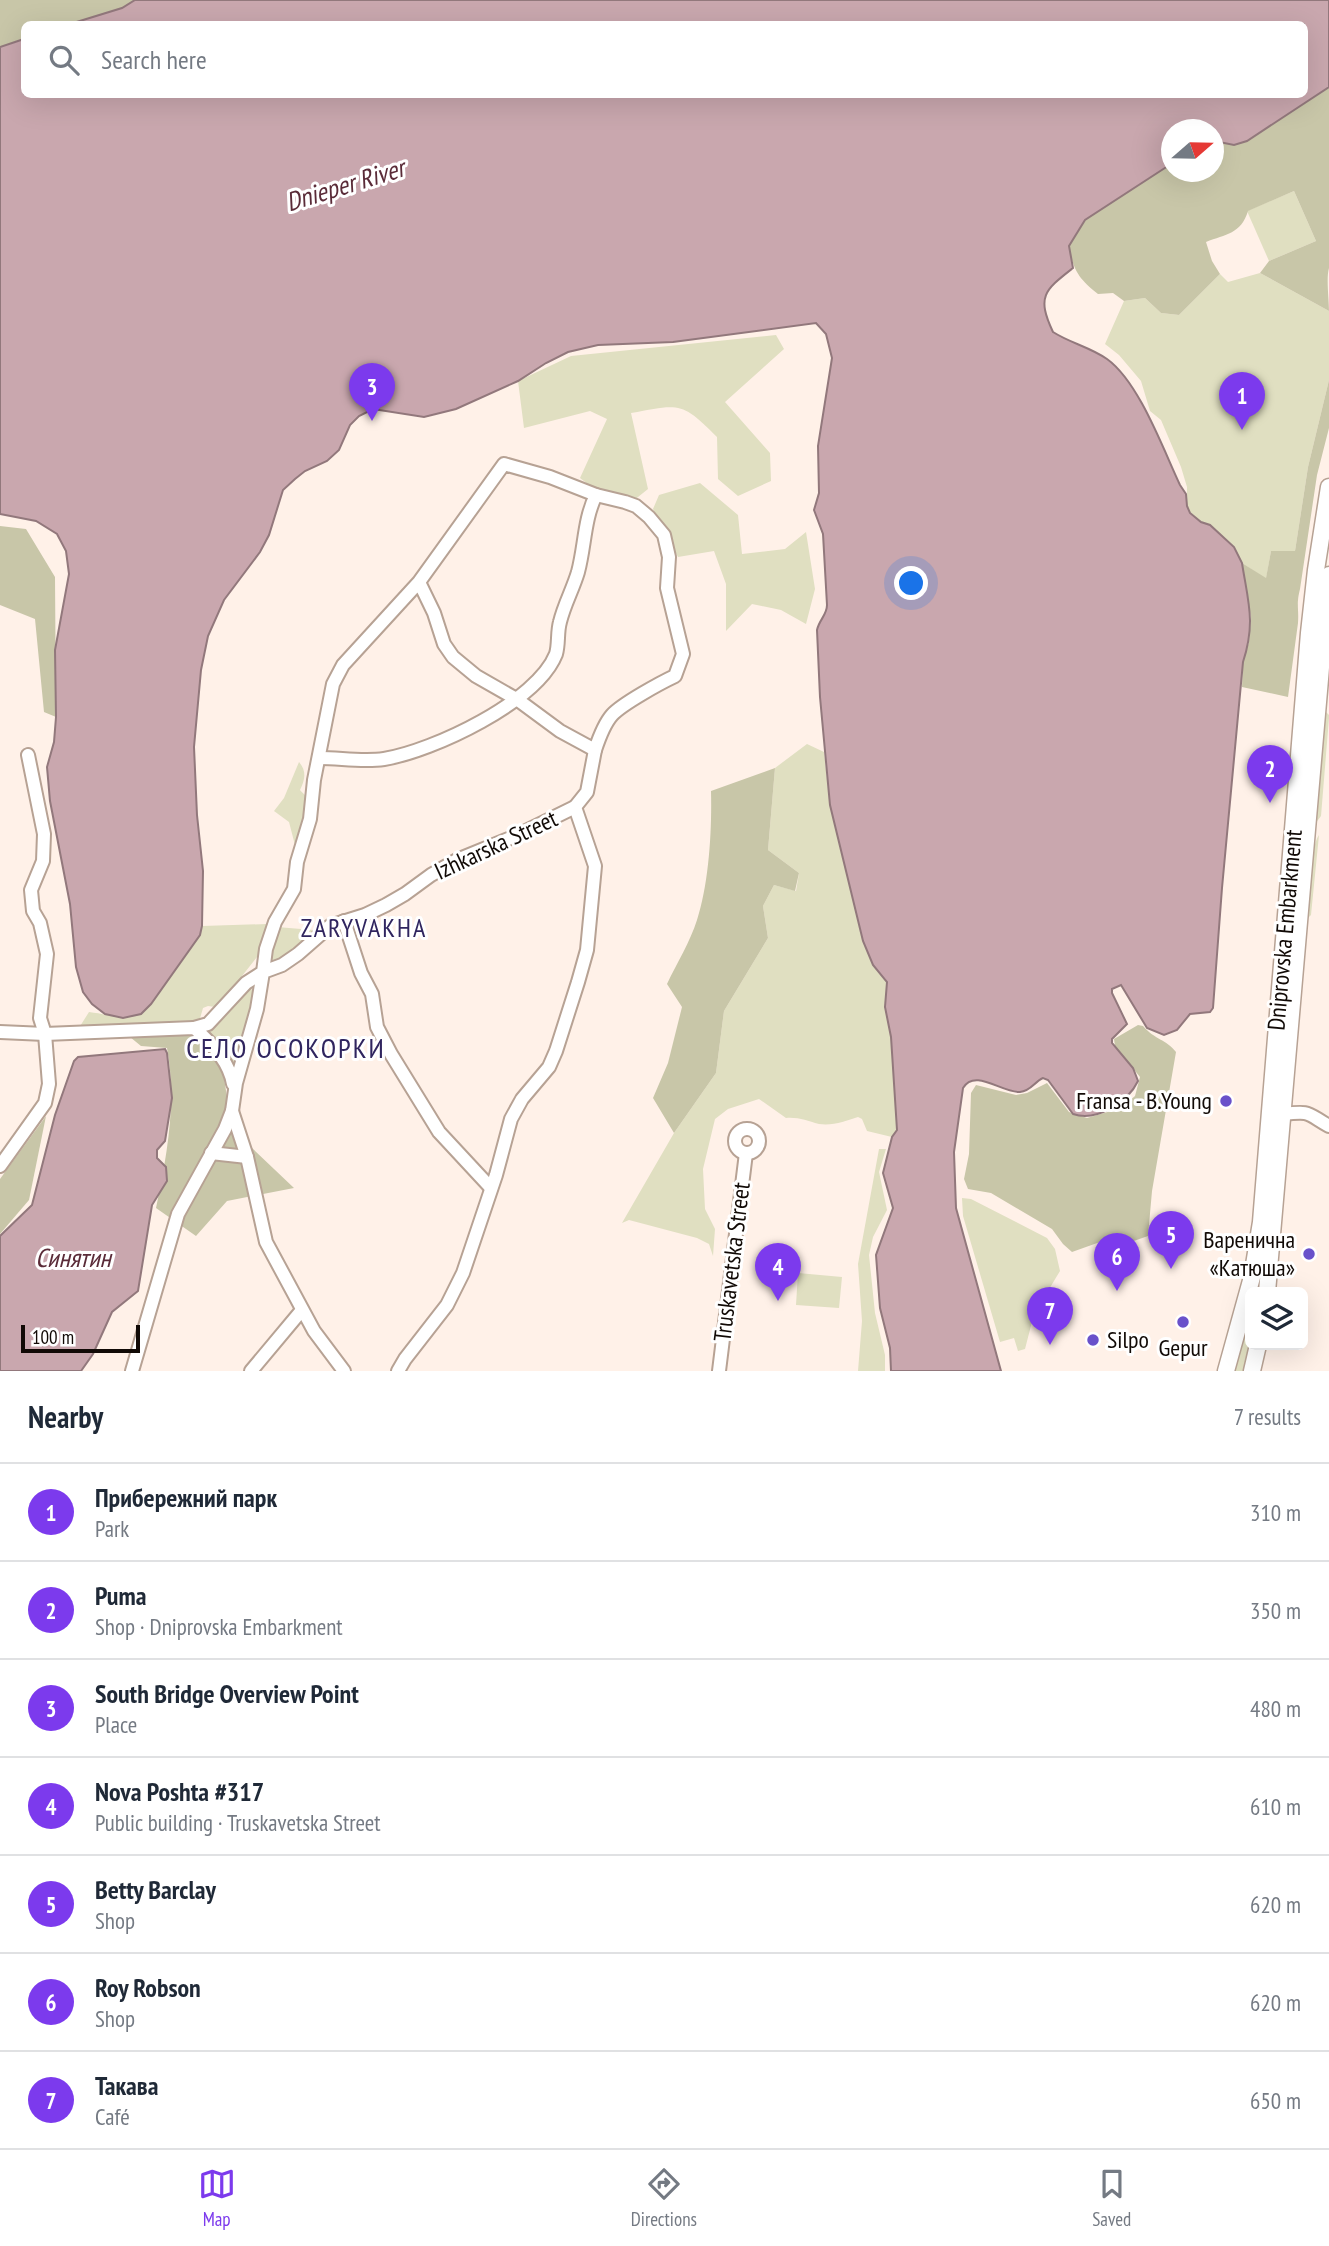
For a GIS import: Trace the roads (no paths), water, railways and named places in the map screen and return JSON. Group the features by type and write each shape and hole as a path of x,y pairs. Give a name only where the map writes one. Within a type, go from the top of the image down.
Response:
{"main road":[{"name":"Dniprovska Embarkment","path":"1226,1371 1247,1302 1261,1222 1309,633 1329,487"},
{"name":"Dniprovska Embarkment","path":"1267,1287 1329,575"},
{"path":"1252,1371 1257,1350"}],"street":[{"path":"132,1371 178,1214 225,1129 232,1111 234,1092 257,1009 266,949 275,922 294,889 298,862 310,819 314,780 333,684 343,665 418,582 504,464 636,506 649,517 664,534 669,557 667,588 683,654 675,676 613,714 603,729 595,750 560,732 517,700 476,676 453,657 444,644 435,613 418,582"},
{"path":"320,758 383,759 425,747 460,732 517,700 548,670 557,651 560,622 578,570 588,510 596,495"},
{"name":"Izhkarska Street","path":"194,1028 208,1024 246,983 263,972 282,965 330,926 386,905 457,860 518,835 575,807 587,792 595,750"},
{"path":"0,1166 45,1103 49,1084 45,1034 40,1018 47,954 40,923 33,911 31,890 43,861 44,834 28,755"},
{"name":"Izhkarska Street","path":"398,1371 447,1305 463,1273 511,1119 522,1099 549,1067 556,1051 587,950 594,866 575,807"},
{"path":"344,921 361,973 372,994 377,1027 391,1054 439,1132 491,1188"},
{"path":"0,1032 45,1034 194,1028 231,1070 234,1092"},
{"path":"232,1111 247,1157 266,1242 314,1331 344,1371"},
{"path":"1283,1114 1312,1114 1329,1126"},
{"path":"211,1153 247,1157"},
{"name":"Truskavetska Street","path":"719,1371 746,1153"},
{"path":"251,1371 302,1310"}],"water":[{"name":"Dnieper River","path":"135,0 1329,0 1329,87 1247,141 1234,145 1224,143 1224,119 1161,119 1161,171 1085,220 1069,246 1073,268 1050,288 1044,302 1053,332 1107,359 1130,383 1186,494 1190,513 1210,525 1234,547 1242,563 1250,623 1243,662 1213,1008 1210,1012 1190,1014 1177,1030 1164,1035 1147,1028 1121,985 1112,989 1127,1024 1112,1039 1112,1043 1133,1068 1138,1081 1119,1103 1101,1113 1082,1116 1073,1114 1048,1080 1043,1078 1020,1092 974,1080 963,1088 954,1152 956,1208 1001,1371 891,1371 890,1348 880,1308 876,1255 893,1208 883,1173 892,1137 897,1130 891,1037 885,1007 887,982 873,965 863,941 830,805 817,630 827,605 823,534 814,510 819,493 818,446 832,358 826,334 816,323 673,342 598,345 568,352 518,381 456,409 424,417 373,409 359,416 350,425 339,450 327,461 305,471 283,490 269,535 260,552 224,600 208,636 201,670 194,747 203,871 200,935 141,1014 123,1018 105,1014 92,1004 83,992 76,967 70,904 50,801 47,767 54,742 56,717 55,650 69,574 66,551 57,534 36,521 0,514 0,47 21,40 21,98 1308,98 1308,21 80,21 122,8"},
{"name":"Синятин","path":"165,1049 172,1098 165,1141 157,1150 157,1158 166,1167 167,1181 152,1205 138,1291 112,1312 93,1354 81,1371 0,1371 0,1236 32,1205 55,1115 74,1061 78,1057"}],"place":[{"name":"South Bridge Overview Point","path":"372,421"},
{"name":"Прибережний парк","path":"1242,430"},
{"name":"Puma","path":"1270,803"},
{"name":"Fransa - B.Young","path":"1226,1101"},
{"name":"Варенична «Катюша»","path":"1309,1254"},
{"name":"Betty Barclay","path":"1171,1269"},
{"name":"Roy Robson","path":"1117,1291"},
{"name":"Nova Poshta #317","path":"778,1301"},
{"name":"Gepur","path":"1183,1322"},
{"name":"Silpo","path":"1093,1340"},
{"name":"Такава","path":"1050,1345"}],"district":[{"name":"ZARYVAKHA","path":"364,928"},
{"name":"СЕЛО ОСОКОРКИ","path":"286,1048"}]}
